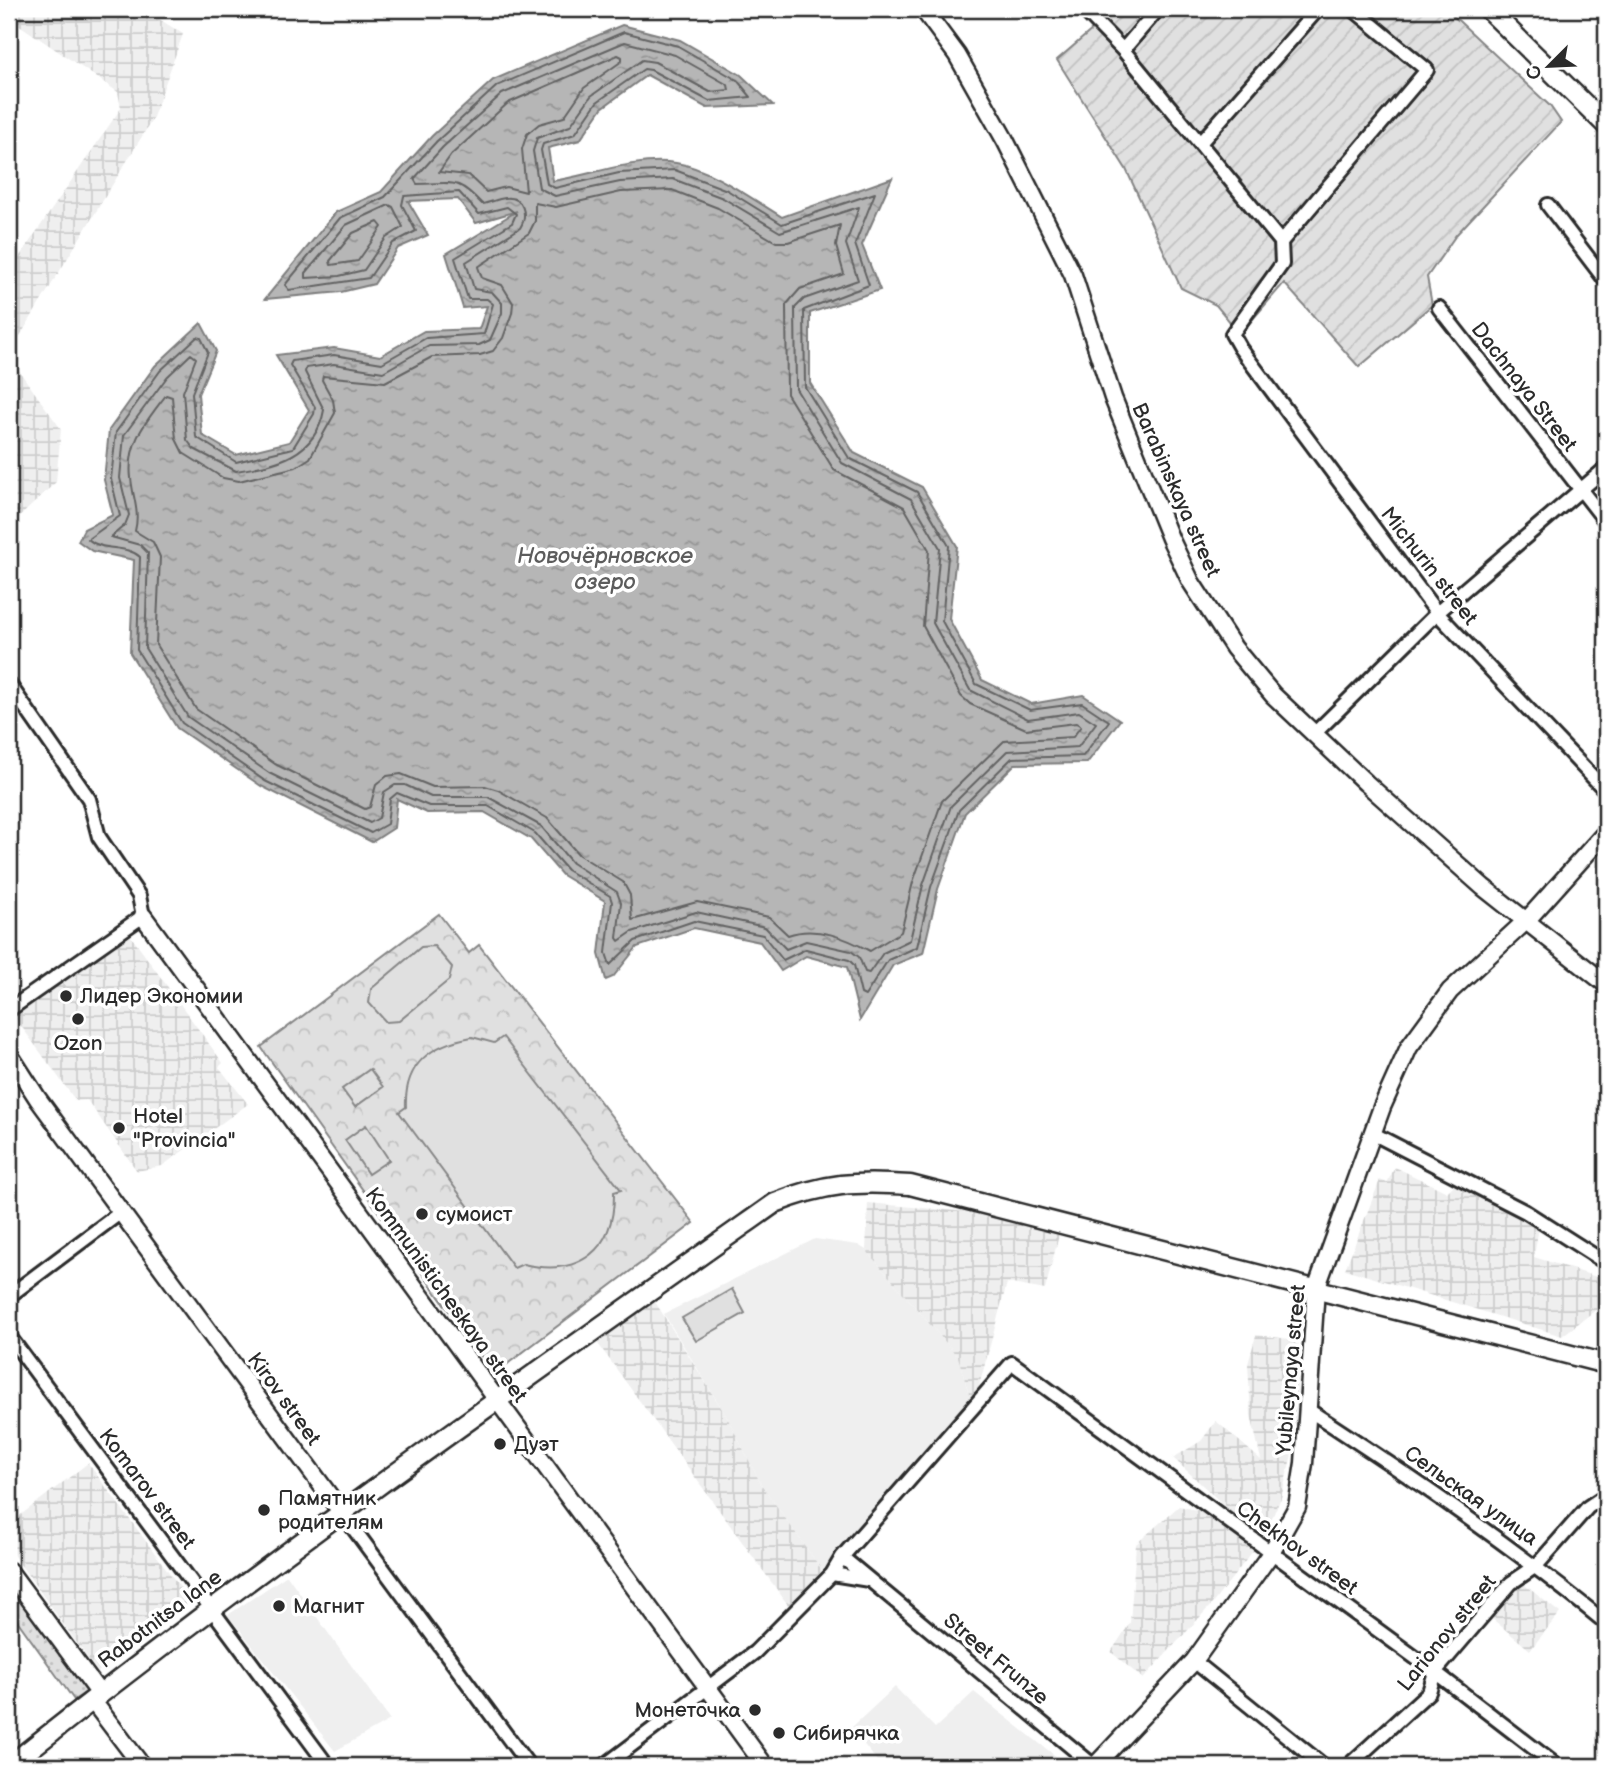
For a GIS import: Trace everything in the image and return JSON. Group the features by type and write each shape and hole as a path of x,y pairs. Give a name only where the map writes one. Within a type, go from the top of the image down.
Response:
{"main road":[{"path":"1488,9 1606,125"},
{"name":"Rabotnitsa lane","path":"9,1766 212,1608 497,1400 775,1203 814,1187 864,1182 911,1185 1606,1364"}],"street":[{"name":"Barabinskaya street","path":"923,9 957,55 985,104 1064,258 1113,398 1191,582 1242,657 1273,695 1366,783 1483,887 1606,984"},
{"path":"1083,9 1123,50 1281,242 1426,70 1353,9"},
{"path":"1123,50 1158,9"},
{"path":"1200,143 1318,9"},
{"path":"1548,205 1606,282"},
{"name":"Michurin street","path":"1281,242 1282,264 1232,334 1240,348 1437,613 1606,791"},
{"name":"Dachnaya Street","path":"1439,308 1606,522"},
{"path":"1315,733 1437,613 1606,468"},
{"path":"9,684 89,799 99,837 139,896 143,916 9,1010"},
{"name":"Yubileynaya street","path":"1095,1766 1194,1661 1271,1553 1297,1507 1316,1289 1372,1133 1409,1047 1450,991 1527,920 1606,832"},
{"name":"Kommunisticheskaya street","path":"143,916 765,1766"},
{"name":"Kirov street","path":"9,1054 121,1212 529,1766"},
{"path":"1372,1133 1526,1212 1606,1263"},
{"path":"9,1296 121,1212"},
{"name":"Komarov street","path":"9,1336 328,1766"},
{"name":"Chekhov street","path":"842,1557 1012,1363 1435,1672 1557,1766"},
{"name":"Сельская улица","path":"1307,1409 1417,1481 1536,1566 1606,1623"},
{"name":"Larionov street","path":"1348,1766 1429,1692 1435,1672 1511,1583 1536,1566 1588,1507 1606,1495"},
{"path":"604,1766 755,1652 832,1574 842,1557"},
{"name":"Street Frunze","path":"842,1557 1095,1766"},
{"path":"9,1571 142,1766"},
{"path":"832,1574 873,1580"},
{"path":"1194,1661 1324,1766"}],"shaded area":[{"path":"9,9 143,9 183,34 152,120 9,354 9,272 121,108 118,92 9,18"},
{"path":"9,357 61,429 56,482 9,527"},
{"path":"130,935 223,1063 219,1067 248,1104 162,1166 137,1171 87,1100 76,1101 13,1015"},
{"path":"1395,1167 1447,1192 1458,1181 1539,1226 1534,1257 1606,1280 1606,1302 1562,1336 1345,1269 1380,1180 1387,1183"},
{"path":"868,1203 979,1213 1059,1235 1045,1290 1007,1283 973,1408 958,1357 866,1250"},
{"path":"815,1239 858,1245 866,1250 958,1357 973,1408 822,1570 761,1484 727,1417 664,1314"},
{"path":"654,1300 727,1417 761,1484 822,1570 791,1609 596,1341"},
{"path":"1256,1335 1299,1340 1293,1450 1281,1498 1264,1535 1241,1521 1173,1458 1201,1441 1216,1421 1261,1460 1251,1415 1248,1364"},
{"path":"88,1463 191,1602 98,1672 9,1549 9,1524"},
{"path":"1179,1506 1200,1511 1253,1551 1212,1604 1143,1679 1111,1652 1130,1623 1136,1544"},
{"path":"287,1575 390,1720 335,1751 228,1615"},
{"path":"1521,1582 1560,1613 1530,1650 1490,1617"},
{"path":"895,1687 935,1728 974,1692 1058,1758 1050,1766 881,1766 851,1728"}],"green space":[{"path":"1097,9 1446,9 1550,106 1561,122 1456,235 1427,277 1432,305 1359,367 1284,283 1240,334 1216,305 1181,288 1126,169 1057,60 1107,17"},
{"path":"439,914 469,953 479,945 694,1223 494,1374 261,1047"},
{"path":"434,946 452,967 449,980 399,1021 386,1022 369,1003 371,989 421,947"},
{"path":"472,1037 494,1043 503,1037 621,1190 614,1192 613,1213 600,1244 590,1255 577,1262 561,1267 523,1264 514,1268 399,1112 406,1107 410,1078 423,1058 445,1045"},
{"path":"370,1069 383,1087 355,1107 342,1089"},
{"path":"366,1125 389,1160 368,1174 345,1140"},
{"path":"732,1289 745,1313 696,1341 682,1318"},
{"path":"9,1578 91,1689 74,1700 9,1609"}],"water":[{"name":"Новочёрновское озеро","path":"622,25 680,40 741,75 773,105 707,108 647,75 602,108 580,140 548,148 553,181 630,164 676,163 717,178 782,217 892,178 862,245 880,290 810,313 810,383 854,453 922,487 957,546 949,619 982,680 1031,704 1083,695 1120,720 1087,763 1015,764 965,813 938,889 923,953 893,965 860,1020 847,967 806,956 781,971 760,942 694,928 637,947 613,977 606,980 599,954 605,901 562,875 531,839 484,812 427,813 397,799 394,828 372,842 261,786 177,728 130,653 134,560 92,551 78,541 84,529 113,515 104,480 109,430 155,366 201,323 216,351 198,394 202,435 236,455 289,442 309,410 276,355 334,348 380,356 424,331 479,329 487,306 463,308 446,254 517,211 476,223 458,199 408,201 428,235 398,248 374,284 341,292 265,299 336,212 381,192 432,136 493,80"}],"place":[{"name":"Лидер Экономии","path":"66,996"},
{"name":"Ozon","path":"78,1019"},
{"name":"Hotel \"Provincia\"","path":"119,1128"},
{"name":"сумоист","path":"422,1214"},
{"name":"Дуэт","path":"500,1444"},
{"name":"Памятник родителям","path":"264,1510"},
{"name":"Магнит","path":"279,1606"},
{"name":"Монеточка","path":"755,1710"},
{"name":"Сибирячка","path":"779,1733"}]}
